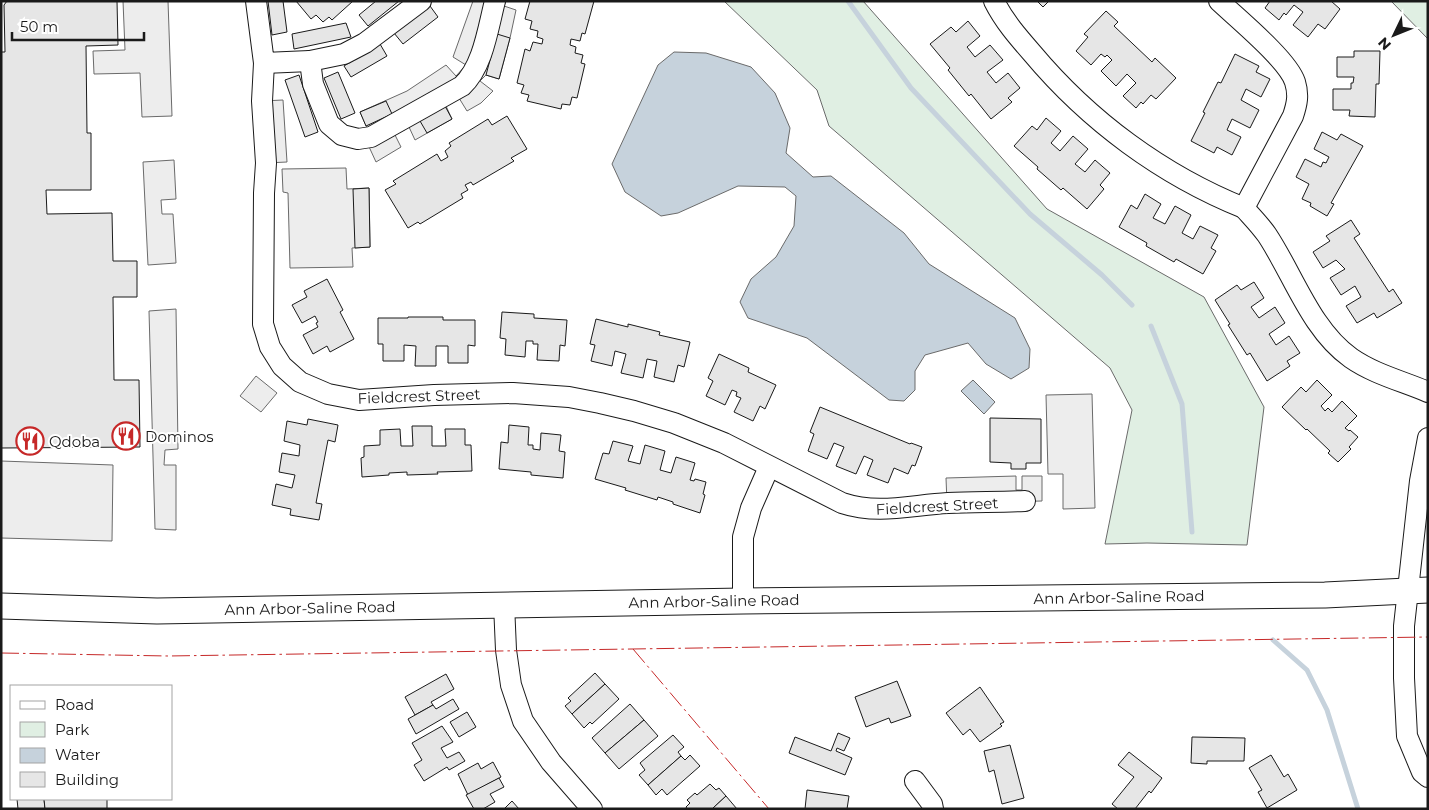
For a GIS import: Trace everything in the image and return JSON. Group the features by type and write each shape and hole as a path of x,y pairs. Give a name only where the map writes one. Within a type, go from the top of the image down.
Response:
{"main road":[{"name":"Ann Arbor-Saline Road","path":"1,606 157,611 504,604 1325,595 1418,591"}],"street":[{"name":"Fieldcrest Street","path":"256,1 264,63 262,101 266,163 263,324 270,346 282,366 300,382 328,394 359,400 486,393 522,393 569,397 634,411 674,423 724,443 842,503 857,508 892,510 947,503 1025,501"},
{"path":"264,63 310,61 344,54 365,43 421,1"},
{"path":"310,61 313,84 329,124 342,135 358,139 371,137 462,86 471,78 478,66 496,1"},
{"path":"994,1 1005,21 1053,78 1090,114 1161,166 1217,197 1244,208 1267,236 1312,314 1336,345 1350,358 1382,375 1428,392"},
{"path":"1219,1 1286,66 1295,81 1298,95 1293,116 1244,208"},
{"path":"1428,438 1420,481 1418,591 1404,626 1407,736 1422,772 1428,777"},
{"path":"743,601 743,537 750,508 769,467"},
{"path":"504,604 507,659 512,685 523,721 551,762 592,809"},
{"path":"915,781 932,804 933,809"}],"green space":[{"path":"724,1 863,1 1047,209 1204,297 1264,407 1247,545 1105,544 1132,410 1110,368 829,126 817,90"},
{"path":"1391,1 1428,1 1428,39"}],"shaded area":[{"path":"123,1 168,1 172,116 142,117 140,73 94,74 93,51 125,50"},
{"path":"473,1 506,1 504,6 516,10 499,79 486,75 480,81 493,91 481,103 467,111 459,98 446,106 452,119 415,140 409,127 395,135 401,147 376,162 365,138 371,137 360,112 407,91 446,65 456,76 466,65 453,57"},
{"path":"283,100 287,162 266,163 262,101"},
{"path":"174,160 176,199 161,200 162,214 173,214 176,263 148,265 143,162"},
{"path":"346,168 347,189 369,188 370,247 352,248 353,267 290,268 288,193 283,192 282,169"},
{"path":"176,309 178,449 165,450 164,465 176,465 176,530 155,529 149,311"},
{"path":"256,376 277,393 261,412 240,396"},
{"path":"1092,394 1095,508 1063,509 1063,474 1048,474 1046,395"},
{"path":"1,461 113,465 112,541 1,538"},
{"path":"1016,476 1016,490 1022,490 1022,476 1042,476 1042,501 947,503 946,478"}],"water":[{"path":"674,52 706,53 751,67 775,93 790,128 786,153 813,177 831,176 904,233 929,264 1015,318 1030,349 1029,368 1011,379 986,364 968,343 925,355 915,371 915,390 904,401 889,400 807,338 748,318 740,302 751,279 776,257 794,226 796,196 785,187 738,186 678,213 661,216 625,192 612,164 658,65"},
{"path":"973,380 995,402 984,414 961,391"}],"building":[{"path":"7,1 117,1 118,45 86,46 87,133 91,133 91,190 46,190 47,214 112,213 113,261 137,261 137,297 113,297 114,380 139,380 140,447 1,448 1,52 5,52 4,5"},
{"path":"268,1 283,1 287,32 272,35"},
{"path":"296,1 353,1 332,20 329,17 323,22 316,15 311,19"},
{"path":"376,1 399,1 368,26 359,15"},
{"path":"530,1 594,1 585,34 582,33 580,41 571,39 570,45 576,47 575,53 583,55 581,63 585,64 577,98 572,97 570,105 562,104 561,109 527,101 529,95 521,93 524,85 517,83 525,49 530,51 533,42 542,44 543,39 537,37 538,31 530,29 532,21 525,19"},
{"path":"1037,1 1049,1 1043,7"},
{"path":"1270,1 1331,1 1340,9 1325,29 1318,24 1308,37 1293,25 1303,12 1294,5 1279,20 1265,8"},
{"path":"430,6 438,17 403,44 394,33"},
{"path":"1106,11 1118,22 1114,26 1152,62 1155,58 1176,78 1156,99 1151,95 1143,104 1141,102 1136,108 1123,96 1136,83 1127,74 1116,86 1101,71 1112,60 1107,55 1105,57 1101,54 1091,65 1076,51 1088,37 1084,34"},
{"path":"968,21 980,36 967,47 975,57 990,45 1003,60 987,72 996,83 1008,73 1020,88 1008,98 1012,102 991,119 971,94 969,96 948,70 950,68 930,44 951,27 956,32"},
{"path":"346,23 351,37 294,49 292,34"},
{"path":"497,34 510,38 499,79 486,75"},
{"path":"380,44 387,56 351,77 344,66"},
{"path":"1354,51 1380,51 1375,117 1349,116 1350,110 1333,110 1333,89 1351,89 1354,77 1337,77 1337,57 1354,57"},
{"path":"1235,54 1259,66 1256,72 1270,79 1261,97 1246,89 1241,100 1259,110 1250,128 1232,119 1227,130 1241,137 1232,155 1217,147 1214,153 1191,141 1218,82 1221,83"},
{"path":"338,72 355,113 341,119 324,78"},
{"path":"299,75 318,132 305,137 285,80"},
{"path":"386,101 392,114 366,126 360,112"},
{"path":"445,106 452,119 427,133 420,121"},
{"path":"507,116 527,149 511,158 514,161 473,185 471,182 465,185 468,190 461,194 463,198 420,224 418,222 408,228 385,190 396,184 393,181 437,154 441,161 448,157 445,151 451,146 449,143 488,119 492,125"},
{"path":"1046,118 1061,131 1051,143 1060,151 1073,136 1088,149 1075,164 1085,172 1095,160 1110,173 1100,185 1104,189 1087,209 1063,188 1061,190 1014,146 1032,126 1037,130"},
{"path":"1322,132 1337,140 1341,134 1363,146 1331,203 1334,204 1327,216 1310,206 1311,203 1302,199 1309,184 1296,177 1305,159 1321,167 1323,162 1326,163 1329,157 1314,149"},
{"path":"369,188 370,247 355,248 353,189"},
{"path":"1145,194 1161,204 1153,218 1165,224 1175,206 1191,215 1182,233 1193,239 1200,226 1218,235 1211,248 1216,251 1203,274 1176,259 1174,262 1146,246 1147,243 1119,227 1131,205 1137,209"},
{"path":"1351,220 1360,234 1354,238 1389,292 1393,289 1402,303 1377,318 1374,313 1357,323 1346,306 1361,297 1355,286 1341,295 1330,278 1345,269 1336,260 1323,268 1313,252 1330,241 1326,236"},
{"path":"327,279 343,310 340,312 354,339 330,352 327,346 313,354 303,335 318,327 316,323 318,322 315,316 302,323 292,305 307,297 304,291"},
{"path":"1254,282 1264,298 1251,307 1259,318 1275,307 1285,323 1269,334 1276,345 1289,336 1300,353 1287,361 1290,366 1267,381 1250,353 1247,355 1215,300 1237,285 1241,290"},
{"path":"502,312 534,314 534,318 567,320 565,346 560,345 559,361 537,360 538,344 533,344 533,341 526,341 525,357 505,355 506,339 500,338"},
{"path":"443,317 443,320 475,320 475,346 468,345 468,363 448,363 448,346 436,346 436,366 415,366 416,346 404,345 404,361 383,361 383,344 378,344 378,318"},
{"path":"596,319 628,327 628,324 660,332 659,335 690,342 684,367 678,365 674,382 654,377 657,361 647,359 643,378 621,373 626,354 615,351 612,366 591,361 595,345 590,344"},
{"path":"719,354 749,368 748,372 776,385 765,409 760,406 753,421 734,412 741,398 736,396 737,392 732,390 725,405 706,396 713,381 708,378"},
{"path":"1317,380 1332,395 1321,406 1325,411 1328,408 1332,412 1342,401 1357,416 1345,428 1358,437 1349,447 1351,449 1338,462 1328,453 1330,451 1282,407 1301,387 1306,392"},
{"path":"820,407 910,444 922,447 915,466 912,465 908,474 894,468 888,483 867,475 873,460 864,456 856,474 836,466 844,447 834,443 827,459 808,451 814,434 810,432"},
{"path":"990,418 1041,419 1041,463 1026,463 1026,469 1011,469 1011,463 990,462"},
{"path":"308,419 338,425 335,442 328,440 316,503 322,504 319,520 290,515 291,509 272,505 276,484 292,488 295,475 279,472 282,453 299,456 300,445 284,441 287,421 307,425"},
{"path":"509,425 529,427 528,445 533,445 533,449 540,450 541,433 561,435 559,451 565,452 563,478 499,469 501,442 508,443"},
{"path":"412,426 432,426 432,446 446,446 445,429 465,429 465,445 471,445 472,471 407,475 407,472 362,477 361,458 364,457 364,446 380,445 380,430 400,429 401,446 413,446"},
{"path":"613,441 633,446 628,461 640,464 645,445 665,451 660,470 671,473 676,457 695,463 690,480 694,481 695,479 706,482 700,513 658,497 657,500 595,479 603,453 609,454"},
{"path":"595,673 605,684 572,714 565,706 571,701 568,698"},
{"path":"446,674 454,689 431,702 433,705 415,715 405,697"},
{"path":"897,681 911,716 891,723 889,718 866,727 855,697"},
{"path":"605,684 619,699 592,724 590,722 584,728 572,714"},
{"path":"980,687 1004,722 1000,724 1002,726 980,742 970,729 963,735 946,713"},
{"path":"453,699 459,709 416,734 408,719 433,705 436,709"},
{"path":"630,704 644,720 605,753 592,738"},
{"path":"467,712 476,727 459,737 450,722"},
{"path":"644,720 658,736 619,769 605,753"},
{"path":"442,726 453,742 441,748 447,758 459,752 465,761 449,770 447,767 424,781 414,765 422,760 412,743"},
{"path":"838,733 850,738 844,751 837,748 836,751 852,758 845,775 789,753 795,737 831,751"},
{"path":"673,735 684,747 678,752 681,756 648,785 639,775 645,770 640,763"},
{"path":"1192,737 1245,738 1244,761 1207,761 1207,764 1191,763"},
{"path":"1010,745 1024,798 1002,804 994,770 989,772 984,751"},
{"path":"1129,752 1162,778 1151,793 1149,791 1135,809 1118,809 1112,804 1134,777 1118,765"},
{"path":"690,755 700,766 667,795 662,789 656,795 648,785 681,756 685,760"},
{"path":"1271,755 1284,777 1288,774 1297,790 1267,808 1258,792 1262,790 1249,768"},
{"path":"493,762 501,777 468,795 458,774 478,763 481,769"},
{"path":"499,778 504,787 490,794 495,802 483,809 474,809 466,795"},
{"path":"710,784 716,790 719,788 726,796 712,809 687,809 686,807 690,803 687,800 695,793 697,795"},
{"path":"807,790 849,796 847,809 805,809"},
{"path":"726,796 737,809 712,809"},
{"path":"17,800 44,800 45,809 18,809"},
{"path":"44,800 107,800 107,809 45,809"},
{"path":"512,801 519,809 504,809"}],"waterway":[{"path":"848,1 911,88 1030,214 1102,275 1132,305"},
{"path":"1151,326 1182,404 1192,532"},
{"path":"1273,640 1307,670 1327,710 1358,809"}],"power":[{"path":"1,653 168,656 1428,637"},
{"path":"633,649 769,809"}],"place":[{"name":"Dominos","path":"126,436"},
{"name":"Qdoba","path":"30,441"}]}
